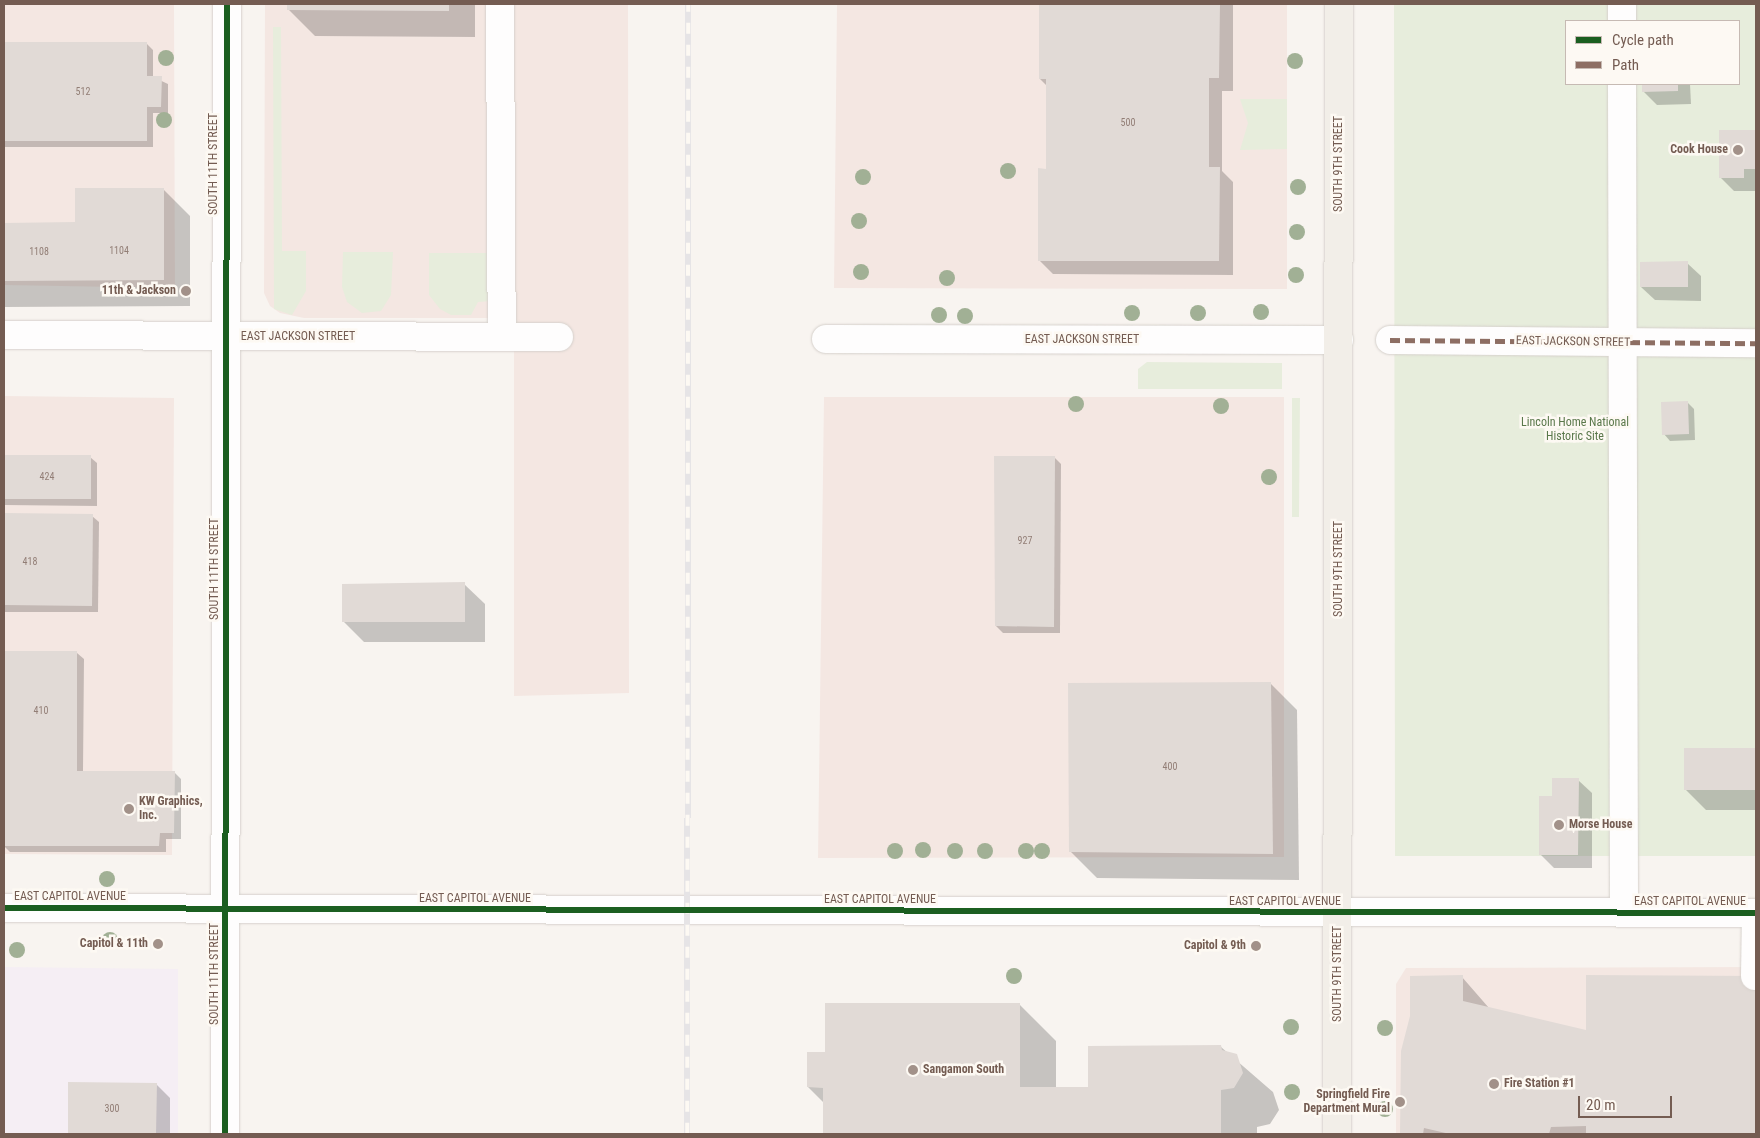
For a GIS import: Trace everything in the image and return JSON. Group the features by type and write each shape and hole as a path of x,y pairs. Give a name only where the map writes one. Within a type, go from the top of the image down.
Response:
{"main road":[{"name":"SOUTH 9TH STREET","path":"1337,1134 1339,4"}],"street":[{"name":"SOUTH 11TH STREET","path":"225,1134 227,4"},
{"path":"500,4 502,338"},
{"path":"1622,4 1622,20"},
{"path":"1622,85 1624,913"},
{"name":"EAST JACKSON STREET","path":"4,336 559,338"},
{"name":"EAST JACKSON STREET","path":"826,338 1338,340"},
{"name":"EAST JACKSON STREET","path":"1390,340 1756,343"},
{"name":"EAST CAPITOL AVENUE","path":"4,908 1756,914"},
{"path":"1755,976 1756,914"}],"shaded area":[{"path":"4,4 174,4 175,288 4,285"},
{"path":"265,4 628,4 629,693 514,696 514,318 304,318 280,313 270,306 264,293"},
{"path":"837,4 1287,4 1287,289 834,288"},
{"path":"4,396 174,398 172,855 4,854"},
{"path":"824,397 1284,397 1284,857 818,858"},
{"path":"4,967 178,969 178,1134 4,1134"},
{"path":"1756,967 1756,1134 1396,1134 1396,984 1406,968"}],"green space":[{"name":"Lincoln Home National Historic Site","path":"1394,4 1756,4 1756,856 1395,856"},
{"path":"273,27 281,27 282,251 306,251 306,291 292,315 274,309"},
{"path":"1240,99 1287,99 1287,149 1240,150 1248,123"},
{"path":"343,252 393,252 391,295 381,311 362,313 347,302 342,287"},
{"path":"429,253 491,253 491,301 478,302 471,315 451,315 440,309 429,295"},
{"path":"1147,362 1282,363 1282,389 1138,389 1138,369"},
{"path":"1292,398 1300,398 1299,517 1292,517"}],"building":[{"path":"287,4 449,4 449,11 287,10"},
{"path":"1039,4 1220,4 1219,78 1209,78 1209,167 1220,167 1219,261 1038,261 1038,168 1046,169 1046,79 1039,79"},
{"path":"4,42 147,42 147,76 162,76 161,107 147,107 147,141 4,141"},
{"path":"1642,85 1678,85 1678,91 1642,92"},
{"name":"Cook House","path":"1719,130 1756,130 1756,169 1744,169 1744,178 1719,178"},
{"path":"75,188 164,188 164,280 4,281 4,223 75,222"},
{"path":"1688,261 1688,287 1640,287 1640,262"},
{"path":"1688,401 1689,434 1662,435 1661,402"},
{"path":"4,455 91,455 91,499 4,499"},
{"path":"994,456 1055,456 1054,627 995,626"},
{"path":"4,513 93,514 92,606 4,605"},
{"path":"465,582 465,622 342,622 342,584"},
{"path":"4,651 77,651 77,771 175,771 174,833 160,833 159,846 4,846"},
{"path":"1271,682 1273,854 1069,852 1068,683"},
{"path":"1684,748 1756,748 1756,790 1684,790"},
{"name":"Morse House","path":"1552,778 1579,778 1578,855 1539,855 1539,796 1552,796"},
{"path":"1463,975 1463,1001 1586,1030 1586,975 1756,976 1756,1134 1586,1134 1586,1126 1551,1127 1549,1134 1450,1134 1424,1128 1423,1134 1400,1134 1401,1051 1410,1016 1410,976"},
{"name":"Sangamon South","path":"825,1003 1020,1003 1020,1087 1088,1087 1088,1046 1221,1045 1222,1050 1237,1054 1243,1073 1234,1088 1221,1090 1221,1134 823,1134 823,1088 807,1087 807,1052 825,1052"},
{"path":"68,1082 157,1083 156,1134 68,1134"}],"railway":[{"path":"687,1134 688,4"}],"marked path":[{"path":"1390,340 1756,343"}],"cycle path":[{"path":"225,1134 227,4"},
{"path":"4,908 1756,913"}],"place":[{"name":"Cook House","path":"1738,150"},
{"name":"11th & Jackson","path":"186,291"},
{"name":"KW Graphics, Inc.","path":"129,809"},
{"name":"Morse House","path":"1559,825"},
{"name":"Capitol & 11th","path":"158,944"},
{"name":"Capitol & 9th","path":"1256,946"},
{"name":"Sangamon South","path":"913,1070"},
{"name":"Fire Station #1","path":"1494,1084"},
{"name":"Springfield Fire Department Mural","path":"1400,1102"}]}
